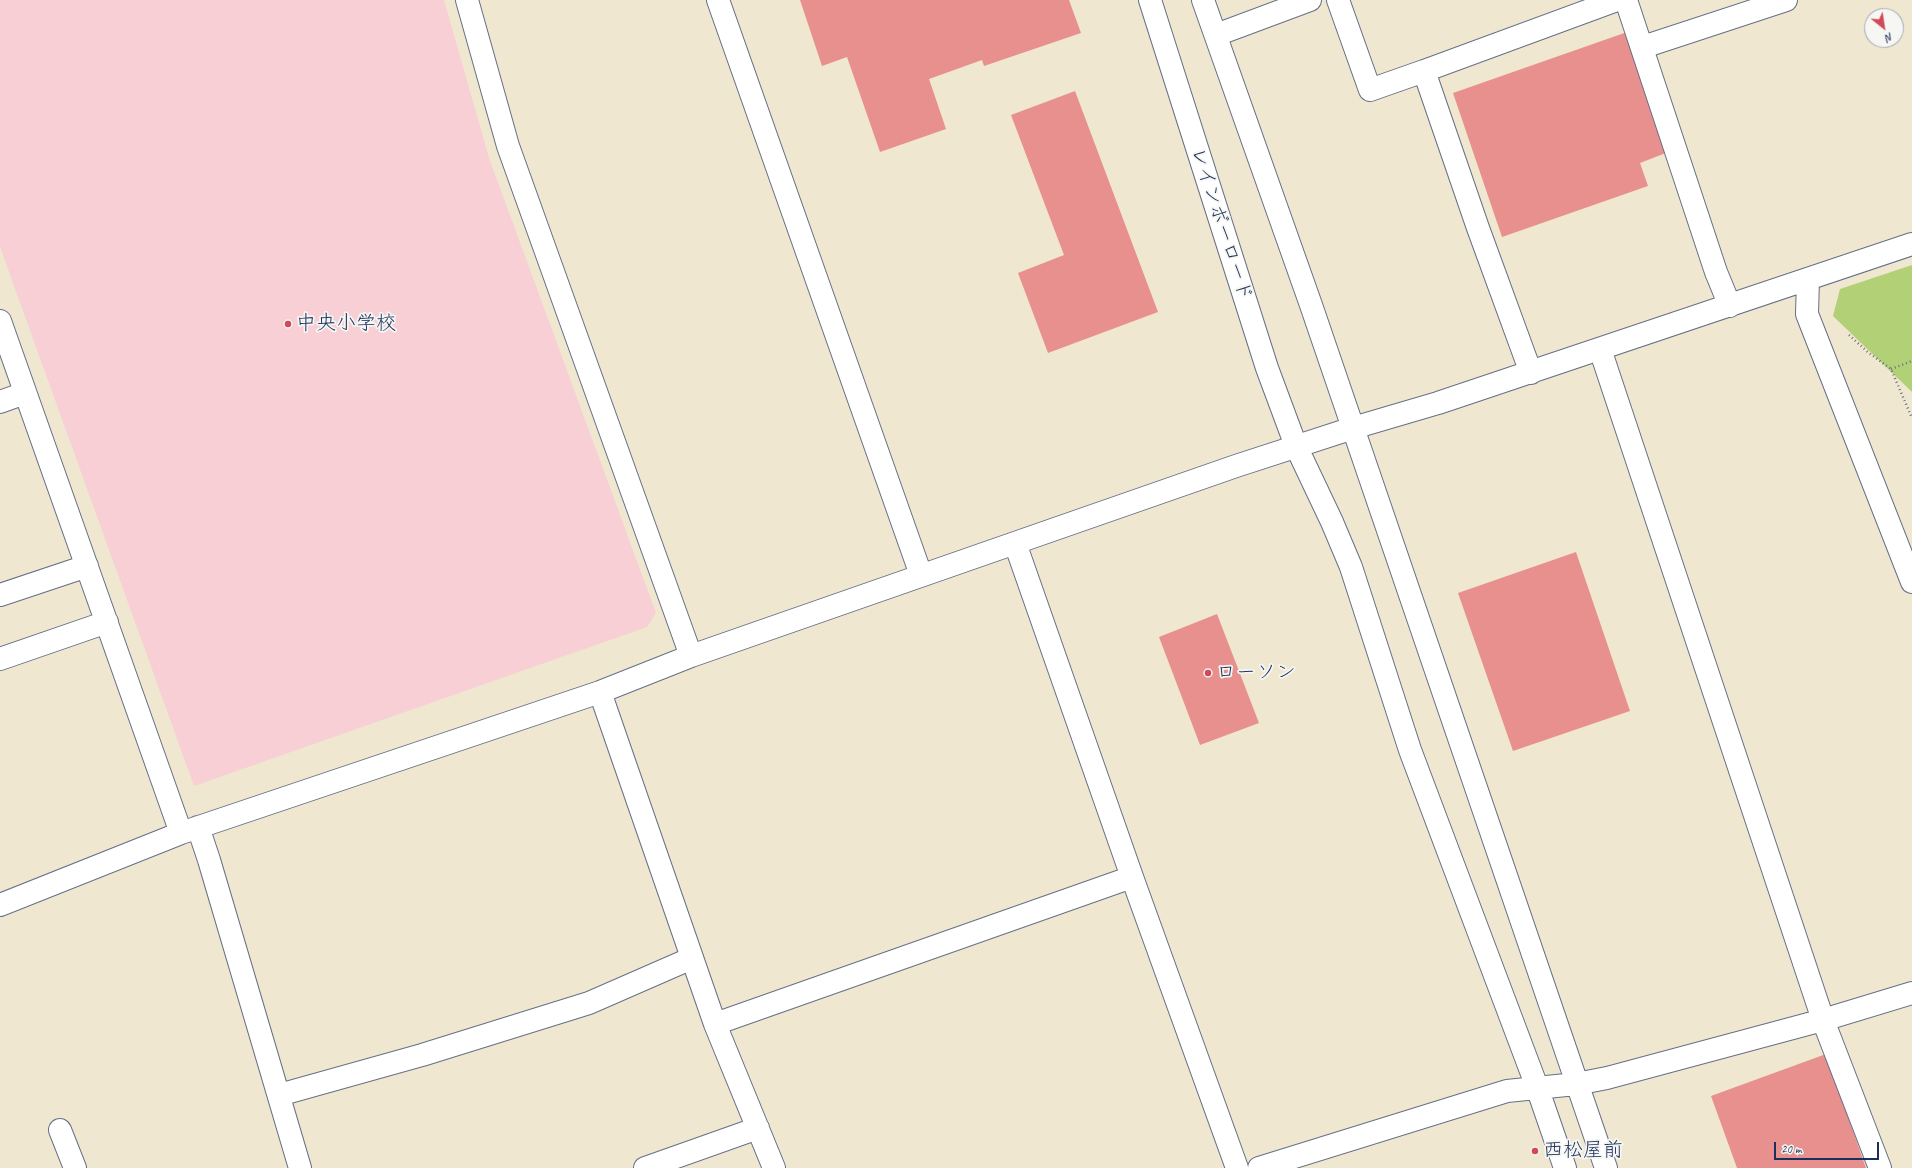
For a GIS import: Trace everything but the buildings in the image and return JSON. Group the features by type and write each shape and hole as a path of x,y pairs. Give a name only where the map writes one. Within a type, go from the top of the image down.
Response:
{"street":[{"path":"467,0 508,146 691,656"},
{"path":"718,0 921,575"},
{"name":"レインボーロード","path":"1150,0 1267,368 1296,446 1332,522 1351,567 1410,750 1537,1087 1564,1168"},
{"path":"1204,0 1353,428 1576,1084 1606,1168"},
{"path":"1216,35 1310,0"},
{"path":"1338,0 1370,90 1617,0"},
{"path":"1626,0 1716,272 1730,306"},
{"path":"1643,48 1786,0"},
{"path":"1424,71 1478,228 1531,373"},
{"path":"0,905 189,830 600,692 691,656 1015,542 1296,446 1438,404 1912,244"},
{"path":"1808,279 1807,314 1912,582"},
{"path":"0,321 107,622 189,830 209,860 300,1168"},
{"path":"1600,349 1823,1020 1880,1168"},
{"path":"0,402 25,393"},
{"path":"1015,542 1132,877 1237,1168"},
{"path":"0,595 87,566"},
{"path":"0,659 107,622"},
{"path":"600,692 715,1024 774,1168"},
{"path":"715,1024 1132,877"},
{"path":"279,1095 422,1055 589,1002 692,958"},
{"path":"1259,1168 1507,1091 1576,1084 1615,1076 1823,1020 1912,993"},
{"path":"645,1168 758,1128"},
{"path":"60,1130 75,1168"}],"path":[{"path":"1869,353 1891,369 1912,418"},
{"path":"1891,369 1912,361"}],"shaded area":[{"name":"中央小学校","path":"0,0 444,0 489,158 656,613 647,627 194,786 0,247"}],"green space":[{"path":"1912,265 1912,392 1833,316 1840,289"}],"place":[{"name":"中央小学校","path":"288,324"},
{"name":"ローソン","path":"1208,673"},
{"name":"西松屋前","path":"1535,1151"}]}
